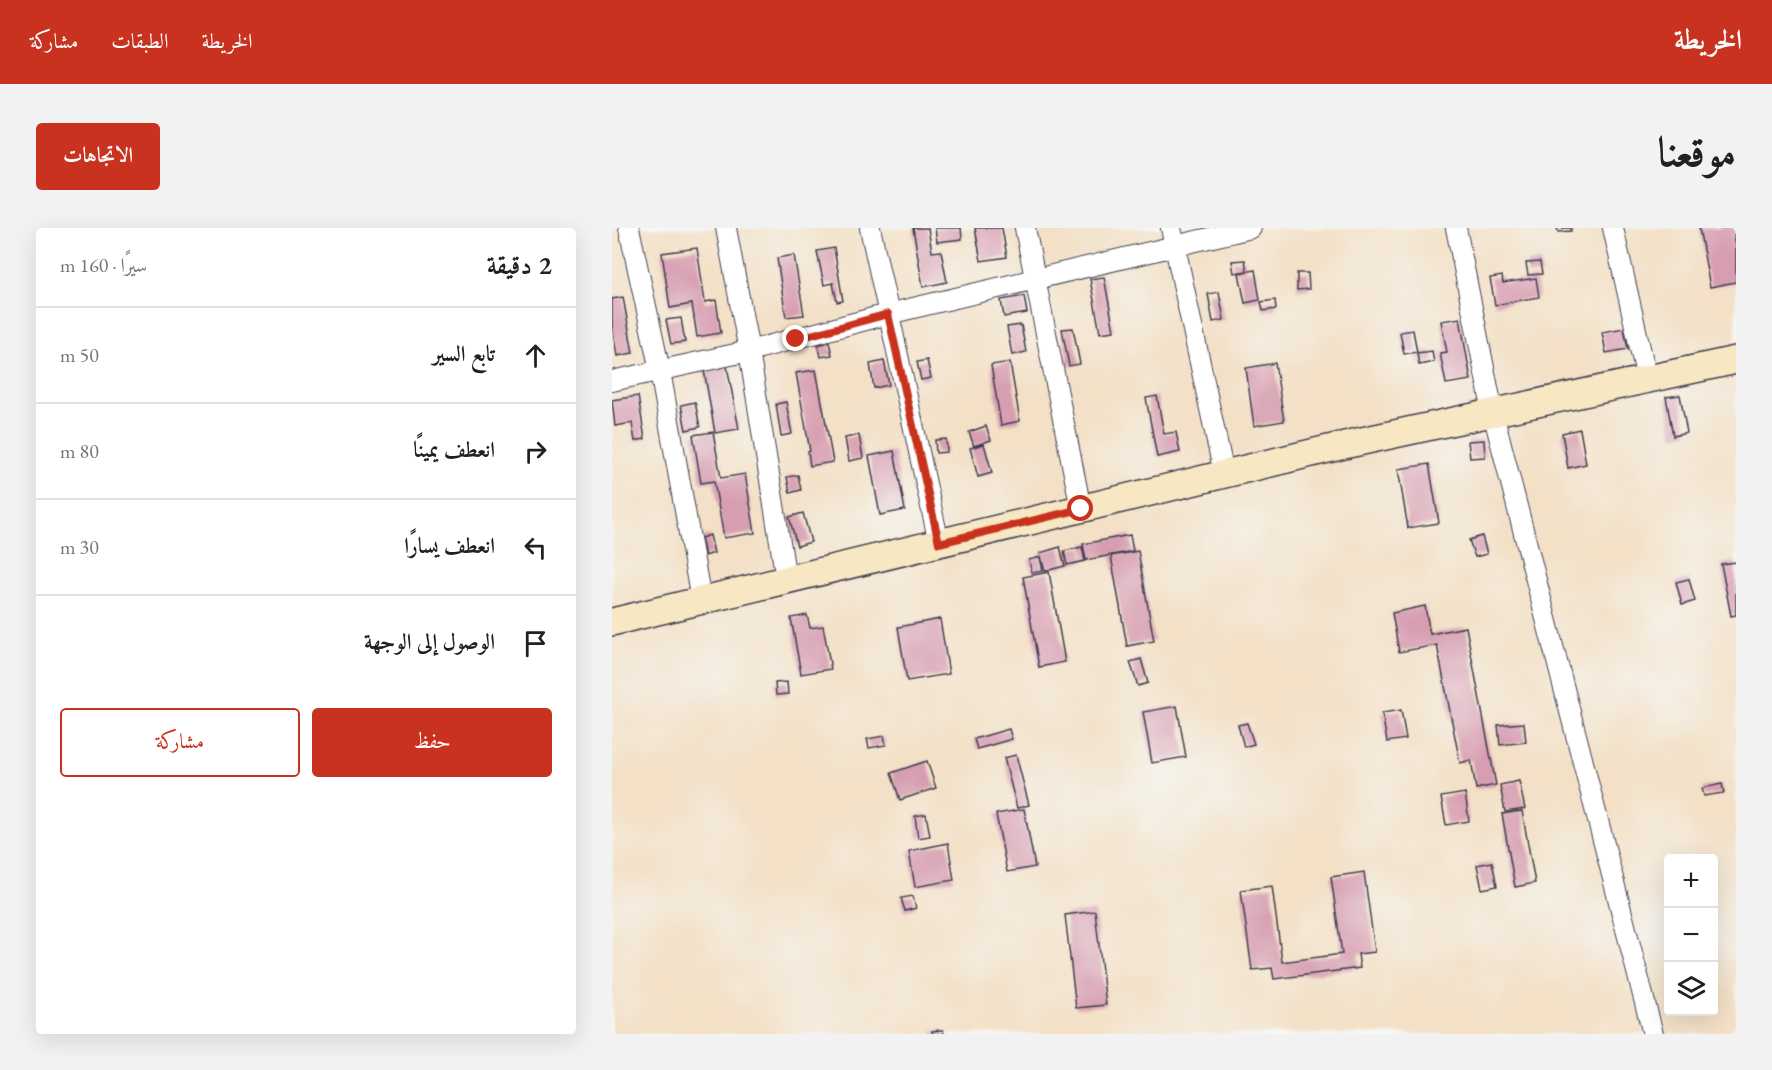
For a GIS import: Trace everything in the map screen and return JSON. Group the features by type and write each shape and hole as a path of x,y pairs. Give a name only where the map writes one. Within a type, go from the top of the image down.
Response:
{"street":[{"path":"629,228 660,371 701,600"},
{"path":"726,228 750,351 786,579"},
{"path":"870,228 939,543"},
{"path":"1025,228 1081,509"},
{"path":"612,381 750,351 888,314 1036,279 1173,237 1251,228"},
{"path":"1456,228 1493,413 1653,1034"},
{"path":"1613,228 1647,379"},
{"path":"1173,237 1224,474"},
{"path":"612,622 1224,474 1736,360"}],"building":[{"path":"913,228 928,228 932,252 941,251 947,282 923,287"},
{"path":"935,228 961,228 962,239 937,242"},
{"path":"975,228 1002,228 1007,257 981,261"},
{"path":"1557,228 1571,228 1571,231 1558,232"},
{"path":"1699,228 1736,228 1734,235 1736,282 1710,287"},
{"path":"697,248 705,302 716,300 721,333 697,337 692,304 670,308 662,253"},
{"path":"834,248 843,301 837,302 833,283 824,285 817,251"},
{"path":"794,255 804,315 786,317 777,258"},
{"path":"1245,260 1247,271 1234,273 1232,261"},
{"path":"1540,262 1542,274 1528,275 1526,263"},
{"path":"1255,270 1260,300 1245,303 1239,273"},
{"path":"1297,273 1308,273 1309,289 1297,290"},
{"path":"1502,276 1503,283 1536,278 1539,297 1495,305 1490,278"},
{"path":"1104,277 1114,331 1100,333 1090,279"},
{"path":"1219,292 1224,320 1213,322 1208,294"},
{"path":"1024,296 1027,313 1004,317 1001,300"},
{"path":"623,297 633,353 617,356 612,324 612,299"},
{"path":"1275,300 1276,309 1263,311 1261,302"},
{"path":"681,318 685,342 671,344 666,320"},
{"path":"1460,318 1471,380 1446,384 1440,353 1447,352 1441,321"},
{"path":"1021,325 1026,352 1012,355 1007,327"},
{"path":"1073,328 1080,364 1069,366 1062,329"},
{"path":"1624,328 1628,349 1606,353 1602,332"},
{"path":"1413,330 1417,352 1404,354 1400,332"},
{"path":"829,342 832,355 821,357 818,345"},
{"path":"1432,351 1434,362 1419,365 1417,353"},
{"path":"927,360 931,378 921,380 917,362"},
{"path":"884,361 889,385 874,388 870,364"},
{"path":"1010,362 1020,421 1001,425 991,365"},
{"path":"1275,363 1284,421 1254,426 1246,368"},
{"path":"727,366 739,429 715,433 704,370"},
{"path":"816,370 833,462 810,466 808,452 810,451 796,373"},
{"path":"1680,395 1687,433 1673,436 1666,397"},
{"path":"638,396 645,439 635,441 632,423 615,426 612,400"},
{"path":"1157,396 1164,434 1176,432 1180,452 1157,457 1146,398"},
{"path":"695,402 700,427 686,430 681,405"},
{"path":"786,402 792,434 781,436 776,404"},
{"path":"986,426 991,440 974,446 969,432"},
{"path":"1580,429 1586,464 1568,468 1562,433"},
{"path":"713,432 721,478 745,474 755,533 724,538 714,481 701,483 693,435"},
{"path":"859,435 863,458 849,461 845,438"},
{"path":"946,439 947,452 936,453 935,440"},
{"path":"1484,440 1485,457 1470,458 1468,441"},
{"path":"984,444 992,473 978,477 970,448"},
{"path":"894,451 905,510 880,515 869,456"},
{"path":"1429,464 1439,523 1408,528 1398,469"},
{"path":"798,475 801,490 790,493 787,477"},
{"path":"803,513 811,542 797,546 789,517"},
{"path":"710,535 714,553 705,556 701,538"},
{"path":"1130,535 1133,551 1086,560 1083,544"},
{"path":"1482,536 1487,554 1475,557 1469,540"},
{"path":"1060,547 1065,566 1045,571 1040,553"},
{"path":"1082,547 1085,561 1067,565 1064,551"},
{"path":"1138,551 1154,641 1127,646 1111,556"},
{"path":"1040,557 1043,571 1032,573 1029,560"},
{"path":"1736,562 1736,615 1731,616 1721,564"},
{"path":"1049,572 1065,662 1039,667 1023,577"},
{"path":"1689,579 1695,601 1682,605 1676,582"},
{"path":"1425,606 1430,634 1466,627 1496,785 1476,789 1471,760 1460,763 1437,645 1399,652 1392,613"},
{"path":"807,615 810,628 823,626 831,669 801,674 791,618"},
{"path":"940,619 949,674 907,681 898,627"},
{"path":"1141,659 1148,683 1138,686 1130,662"},
{"path":"787,682 788,694 776,695 775,683"},
{"path":"1177,706 1186,757 1152,763 1143,712"},
{"path":"1401,710 1406,739 1387,742 1382,713"},
{"path":"1247,723 1254,744 1244,747 1238,725"},
{"path":"1524,723 1526,742 1500,745 1498,725"},
{"path":"1009,729 1012,739 977,749 974,739"},
{"path":"884,736 886,745 869,748 867,739"},
{"path":"1016,755 1029,805 1017,808 1004,758"},
{"path":"927,761 936,788 900,800 891,773"},
{"path":"1519,781 1525,809 1505,812 1500,785"},
{"path":"1722,784 1724,793 1704,796 1702,788"},
{"path":"1465,793 1469,821 1446,825 1441,797"},
{"path":"1024,809 1035,867 1007,872 996,814"},
{"path":"1522,811 1535,883 1515,887 1502,814"},
{"path":"926,814 930,836 918,838 915,816"},
{"path":"948,843 954,880 915,887 909,851"},
{"path":"1492,862 1497,886 1482,889 1477,865"},
{"path":"1364,872 1375,952 1358,954 1360,968 1274,979 1272,968 1252,970 1241,890 1272,886 1282,962 1342,954 1331,877"},
{"path":"913,896 916,908 905,911 901,898"},
{"path":"1095,911 1106,1005 1076,1008 1065,915"},
{"path":"943,1030 944,1034 932,1034 932,1031"}],"route":[{"path":"796,339 888,314 939,543 1081,509"}]}
